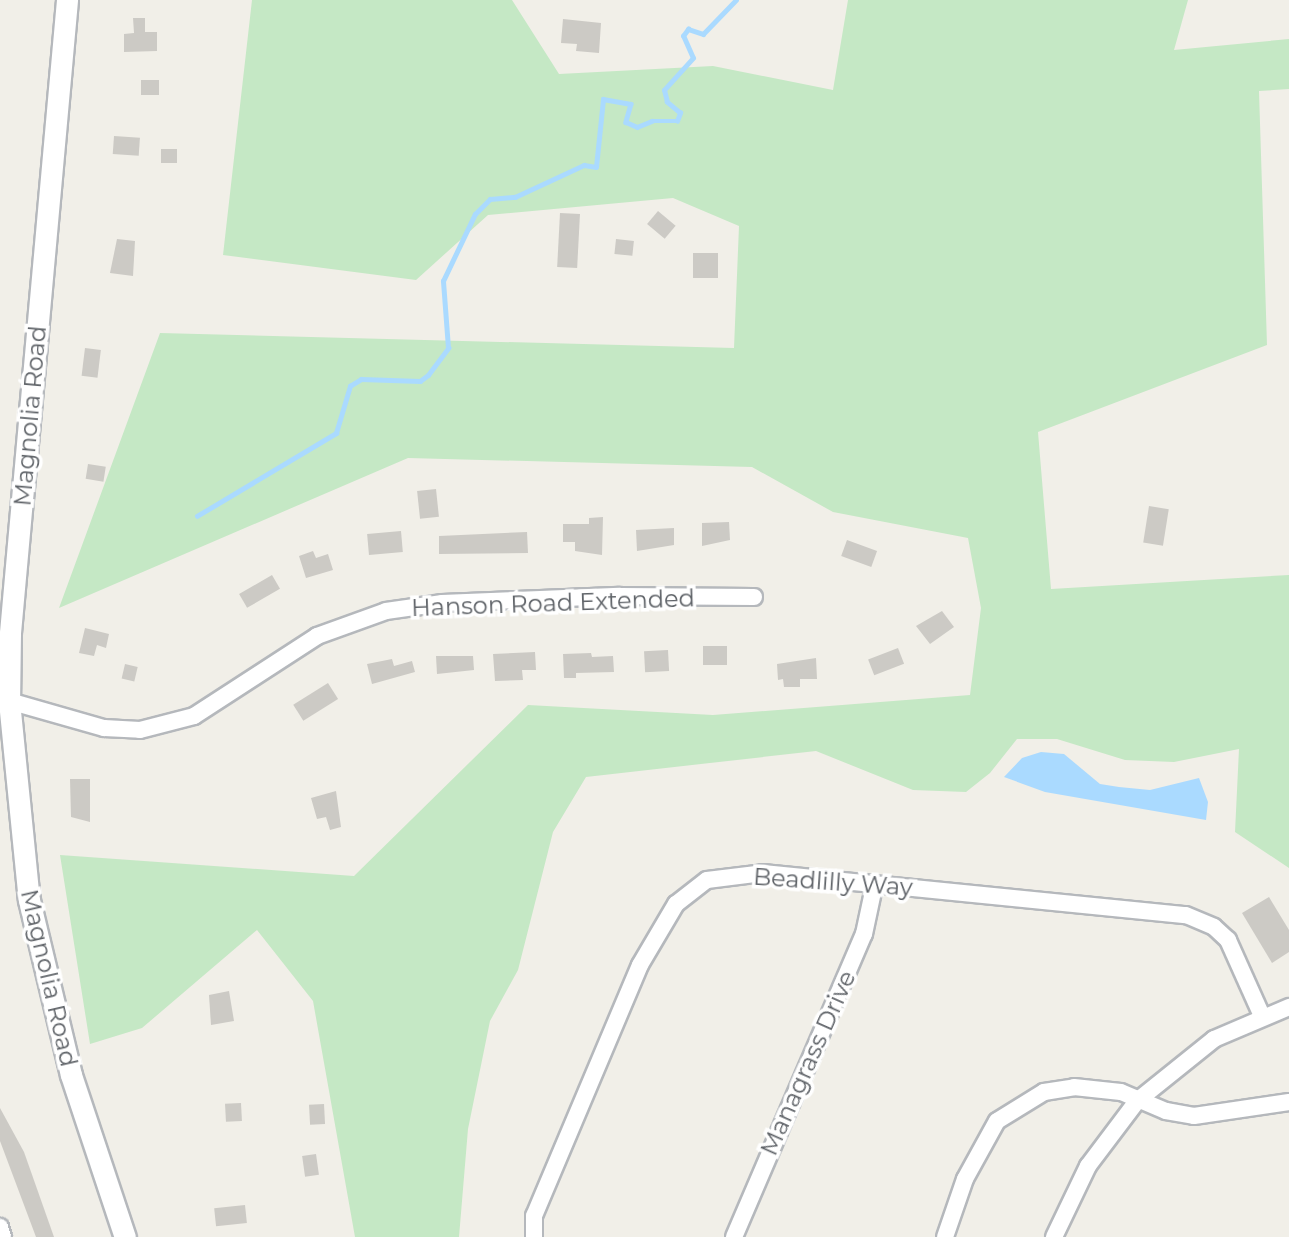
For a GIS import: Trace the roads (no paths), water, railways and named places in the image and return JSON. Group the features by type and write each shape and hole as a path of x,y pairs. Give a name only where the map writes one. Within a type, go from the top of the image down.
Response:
{"main road":[{"name":"Magnolia Road","path":"67,0 11,621 9,701 29,900 71,1075 125,1237"}],"street":[{"name":"Hanson Road Extended","path":"9,701 104,728 140,730 194,716 317,636 386,611 442,603 579,598 754,597"},
{"name":"Beadlilly Way","path":"534,1237 534,1216 640,965 676,904 707,880 763,873 874,887 994,894 1186,915 1213,927 1228,940 1262,1016"},
{"name":"Managrass Drive","path":"734,1237 864,934 874,887"},
{"path":"1054,1237 1088,1166 1137,1101 1214,1039 1262,1016 1289,1007"},
{"path":"945,1237 965,1179 997,1121 1021,1103 1044,1092 1074,1087 1121,1092 1137,1101 1194,1116 1289,1102"},
{"path":"0,1227 3,1237"}],"water":[{"path":"1041,752 1064,754 1100,784 1150,790 1199,778 1208,802 1206,820 1045,792 1004,777 1022,758"}],"waterway":[{"path":"197,516 336,433 350,386 361,379 420,381 428,375 448,348 443,281 475,214 490,199 515,197 584,165 596,167 603,99 631,104 626,122 637,127 652,121 677,121 680,113 667,102 664,90 693,58 683,36 688,29 703,34 736,0"}]}
